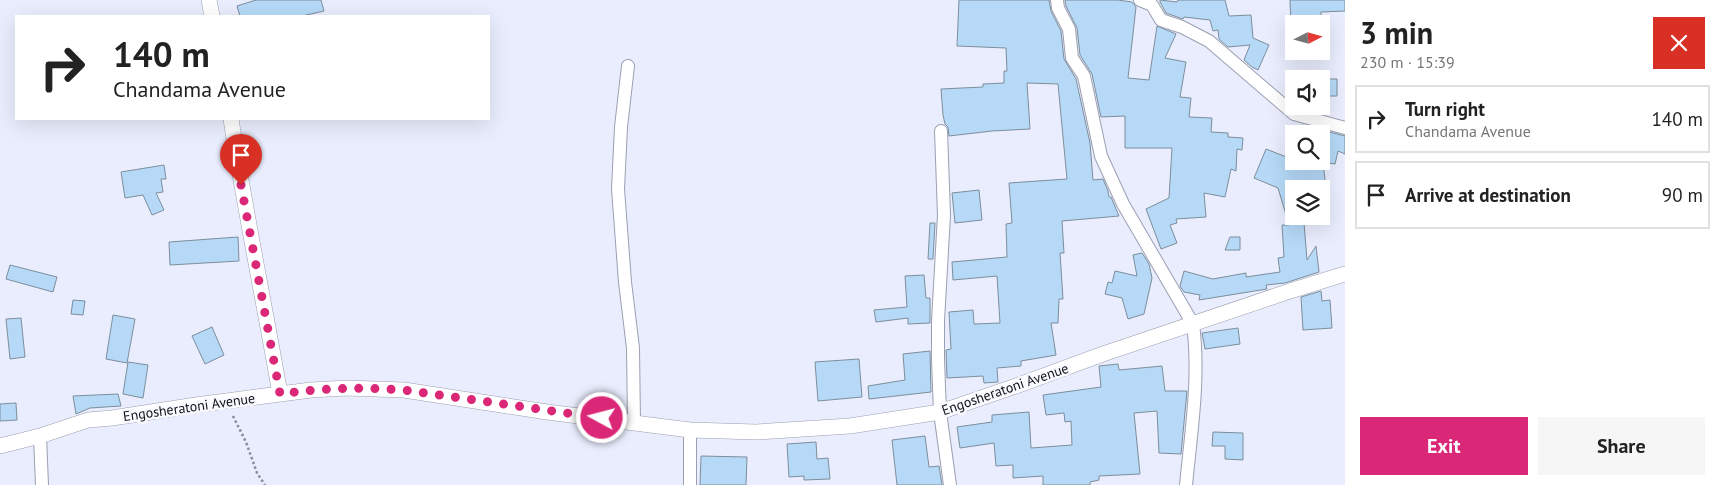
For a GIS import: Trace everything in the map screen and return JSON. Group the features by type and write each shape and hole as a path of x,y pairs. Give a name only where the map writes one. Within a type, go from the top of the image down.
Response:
{"street":[{"path":"209,0 212,15"},
{"path":"1057,0 1058,8 1069,29 1072,58 1084,76 1101,156 1123,204 1193,324 1196,365 1186,485"},
{"path":"1140,0 1152,5 1161,20 1182,27 1209,41 1294,114 1345,128"},
{"path":"628,66 621,127 618,189 625,282 633,348 634,423"},
{"path":"231,120 280,394"},
{"path":"941,130 944,215 938,321 940,412 950,485"},
{"name":"Engosheratoni Avenue","path":"0,446 40,436 88,420 328,388 395,389 690,430 756,432 850,426 940,412 1103,354 1345,274"},
{"path":"690,430 690,485"},
{"path":"40,436 42,485"}],"path":[{"path":"225,402 244,436 257,472 265,485"}],"building":[{"path":"256,0 321,0 324,11 306,15 240,15 237,6"},
{"path":"959,0 1049,0 1051,11 1061,31 1064,59 1076,79 1090,143 1093,180 1103,179 1109,197 1111,197 1119,216 1062,221 1064,253 1060,253 1063,299 1059,299 1058,323 1051,323 1056,355 1021,361 1021,366 997,368 998,382 984,383 983,376 947,378 946,350 951,349 949,312 973,310 974,324 1000,323 997,276 953,280 952,262 1007,257 1006,224 1012,223 1009,183 1067,179 1058,84 1027,83 1030,129 949,136 948,127 945,124 943,115 941,89 983,87 983,84 1004,83 1004,71 1007,71 1006,48 957,46"},
{"path":"1065,0 1118,0 1132,2 1136,7 1128,78 1149,80 1157,26 1176,34 1165,58 1186,62 1180,97 1191,98 1189,117 1212,118 1211,132 1228,133 1228,137 1243,138 1242,150 1237,149 1236,171 1231,169 1225,197 1204,193 1206,217 1176,219 1177,223 1170,225 1177,243 1161,249 1146,209 1169,198 1172,148 1125,148 1125,116 1101,117 1092,74 1080,55 1077,28"},
{"path":"1160,0 1177,2 1178,0 1225,0 1229,16 1251,15 1253,38 1269,45 1258,70 1244,60 1250,45 1228,47 1219,39 1218,30 1213,31 1210,20 1184,17 1183,19 1166,13"},
{"path":"1290,0 1345,0 1345,11 1321,12 1321,15 1291,15"},
{"path":"1330,79 1337,79 1337,96 1330,96"},
{"path":"1330,132 1345,136 1345,154 1338,151 1335,164 1330,163"},
{"path":"1266,149 1285,156 1285,170 1324,170 1325,180 1285,180 1285,212 1278,188 1254,178"},
{"path":"164,165 166,179 161,179 163,192 156,193 164,210 152,215 143,195 125,198 121,172"},
{"path":"979,190 982,220 955,223 952,193"},
{"path":"930,223 935,223 933,259 928,259"},
{"path":"1282,225 1304,225 1307,260 1316,246 1319,272 1285,283 1266,285 1267,289 1199,300 1200,295 1184,292 1180,286 1184,271 1213,279 1246,273 1246,277 1280,272 1278,258 1284,257"},
{"path":"238,237 239,261 170,265 169,242"},
{"path":"1230,237 1240,237 1240,250 1225,250"},
{"path":"1142,253 1149,264 1152,278 1144,314 1128,319 1122,298 1105,294 1108,282 1112,283 1115,271 1137,276 1133,255"},
{"path":"10,265 57,277 53,292 6,279"},
{"path":"924,275 926,298 930,298 930,323 908,324 908,318 876,322 874,310 907,307 905,276"},
{"path":"1321,291 1322,301 1330,300 1332,328 1303,330 1301,297"},
{"path":"73,300 85,301 83,315 71,314"},
{"path":"113,315 135,319 127,363 106,359"},
{"path":"21,318 25,357 10,359 6,319"},
{"path":"212,327 224,355 205,364 192,336"},
{"path":"1238,328 1240,344 1205,349 1202,333"},
{"path":"930,351 931,392 869,399 868,386 905,380 903,354"},
{"path":"859,359 862,397 818,401 815,362"},
{"path":"128,362 148,365 143,398 123,394"},
{"path":"1118,364 1119,370 1162,366 1165,391 1187,391 1181,454 1159,453 1157,411 1134,413 1140,474 1099,476 1099,480 1090,482 1090,485 1043,485 1043,476 1013,478 1013,465 996,466 994,443 960,448 957,427 992,422 992,415 1029,412 1031,448 1072,445 1071,421 1065,422 1064,413 1046,415 1043,395 1101,387 1099,366"},
{"path":"118,394 121,406 90,408 76,414 73,396"},
{"path":"16,403 17,420 0,421 0,404"},
{"path":"1213,432 1243,433 1243,460 1225,459 1225,446 1212,446"},
{"path":"925,436 929,467 939,466 942,485 897,485 892,440"},
{"path":"816,442 817,459 828,458 830,479 804,480 804,476 789,477 787,444"},
{"path":"701,456 747,457 746,485 700,485"}],"route":[{"path":"241,185 280,394 328,388 404,390 602,418"}]}
